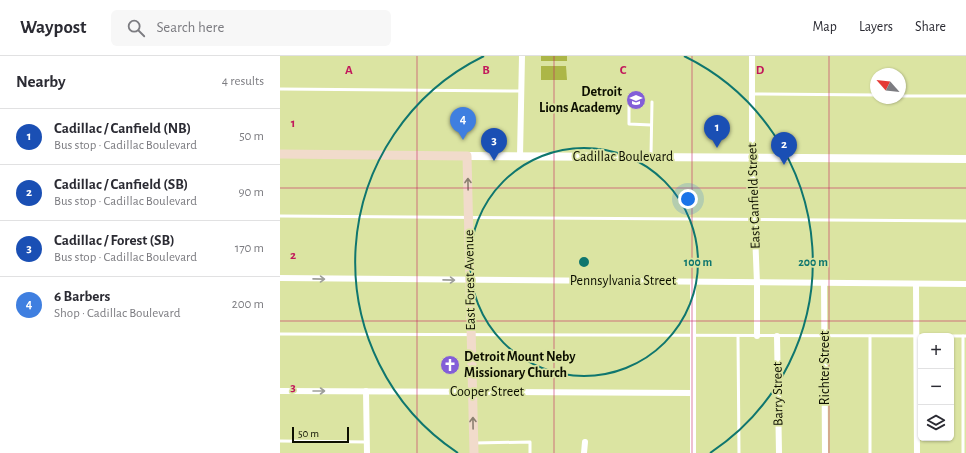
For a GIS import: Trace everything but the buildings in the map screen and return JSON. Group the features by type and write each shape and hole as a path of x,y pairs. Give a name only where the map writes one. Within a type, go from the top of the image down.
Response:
{"main road":[{"name":"Cadillac Boulevard","path":"280,154 467,156"},
{"name":"East Forest Avenue","path":"467,156 474,453"}],"street":[{"path":"520,156 522,56"},
{"name":"East Canfield Street","path":"752,56 752,158 758,336"},
{"name":"Cadillac Boulevard","path":"467,156 966,159"},
{"name":"Pennsylvania Street","path":"280,278 966,284"},
{"path":"693,282 693,453"},
{"name":"Richter Street","path":"824,283 825,453"},
{"path":"916,284 917,453"},
{"name":"Barry Street","path":"777,336 779,453"},
{"name":"Cooper Street","path":"280,391 693,393"},
{"path":"366,391 367,453"},
{"path":"584,442 584,453"}],"lane":[{"path":"280,89 521,92"},
{"path":"752,94 870,95"},
{"path":"906,96 966,96"},
{"path":"629,100 630,124 651,125"},
{"path":"651,157 652,102"},
{"path":"280,216 966,221"},
{"path":"280,334 964,336 962,453"},
{"path":"738,336 739,453"},
{"path":"870,336 870,453"},
{"path":"280,442 367,442"},
{"path":"473,443 530,442 530,453"}],"green space":[{"path":"541,56 567,56 567,61 541,61"},
{"path":"541,66 566,66 567,80 541,80"}],"place":[{"name":"Detroit Lions Academy","path":"636,100"},
{"name":"6 Barbers","path":"463,140"},
{"name":"Cadillac / Canfield (NB)","path":"717,148"},
{"name":"Cadillac / Forest (SB)","path":"494,161"},
{"name":"Cadillac / Canfield (SB)","path":"784,165"},
{"name":"Detroit Mount Neby Missionary Church","path":"450,365"}]}
